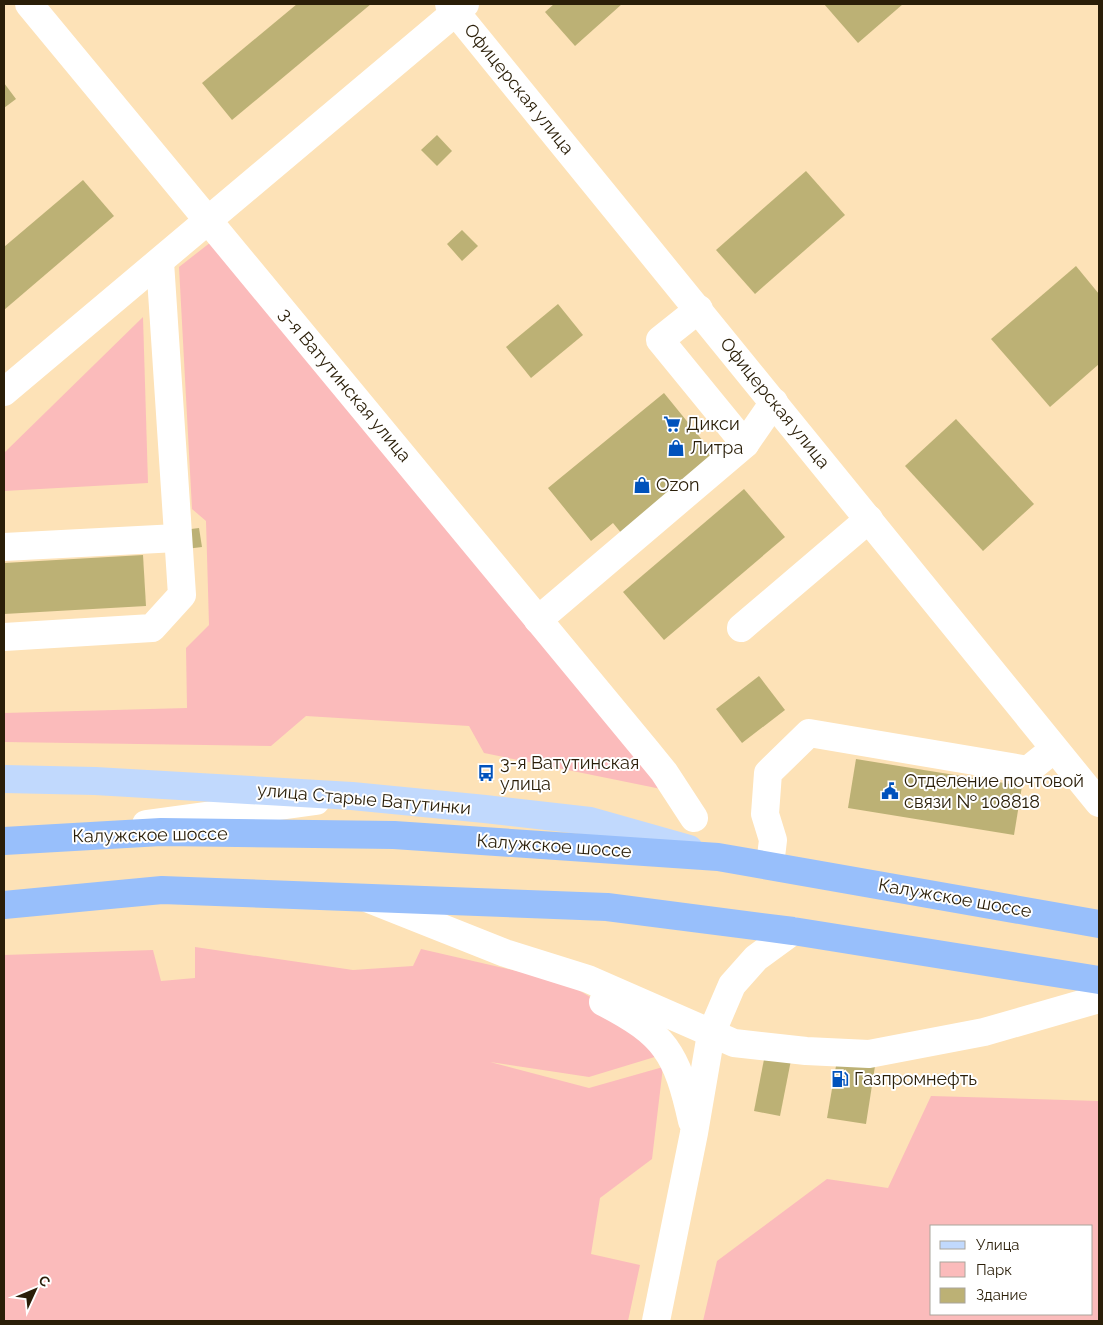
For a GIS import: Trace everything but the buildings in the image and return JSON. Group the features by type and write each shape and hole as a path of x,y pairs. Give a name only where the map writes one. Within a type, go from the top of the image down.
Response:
{"highway":[{"name":"Калужское шоссе","path":"4,841 161,832 394,835 718,857 1099,924"},
{"path":"4,905 162,890 607,907 793,931 1099,980"}],"main road":[{"name":"улица Старые Ватутинки","path":"4,779 96,781 352,796 590,821 718,857"}],"street":[{"name":"3-я Ватутинская улица","path":"28,4 664,772 694,818"},
{"path":"4,392 160,262 457,6"},
{"name":"Офицерская улица","path":"457,6 699,309 1099,803"},
{"path":"4,637 152,628 182,594 160,262"},
{"path":"699,309 660,340 745,444"},
{"path":"538,620 745,444 774,402"},
{"path":"741,628 869,519"},
{"path":"4,547 177,538"},
{"path":"770,865 772,840 765,814 768,774 809,733 1028,770 1054,749"},
{"path":"33,839 352,796"},
{"path":"363,897 506,953 588,979 659,1008 711,1034 734,1043 806,1051 869,1054 984,1032 1099,999"},
{"path":"656,1321 694,1133 711,1034 732,985 756,958 793,931"},
{"path":"506,953 634,1019 654,1034 668,1051 676,1067 686,1093 694,1133"}],"green space":[{"path":"211,242 666,790 484,753 469,726 306,716 271,746 4,742 4,713 187,708 186,648 209,625 206,521 192,509 179,267"},
{"path":"143,317 148,483 4,491 4,453"},
{"path":"195,947 353,970 413,966 421,949 565,982 639,1026 658,1056 589,1077 490,1062 589,1088 663,1067 652,1159 600,1198 591,1254 640,1265 628,1321 4,1321 4,955 153,950 161,981 195,978"},
{"path":"931,1096 1099,1101 1099,1321 703,1321 717,1261 827,1179 888,1188"}],"place":[{"name":"Дикси","path":"672,424"},
{"name":"Литра","path":"676,448"},
{"name":"Ozon","path":"642,485"},
{"name":"3-я Ватутинская улица","path":"486,773"},
{"name":"Отделение почтовой связи № 108818","path":"890,791"},
{"name":"Газпромнефть","path":"840,1079"}]}
